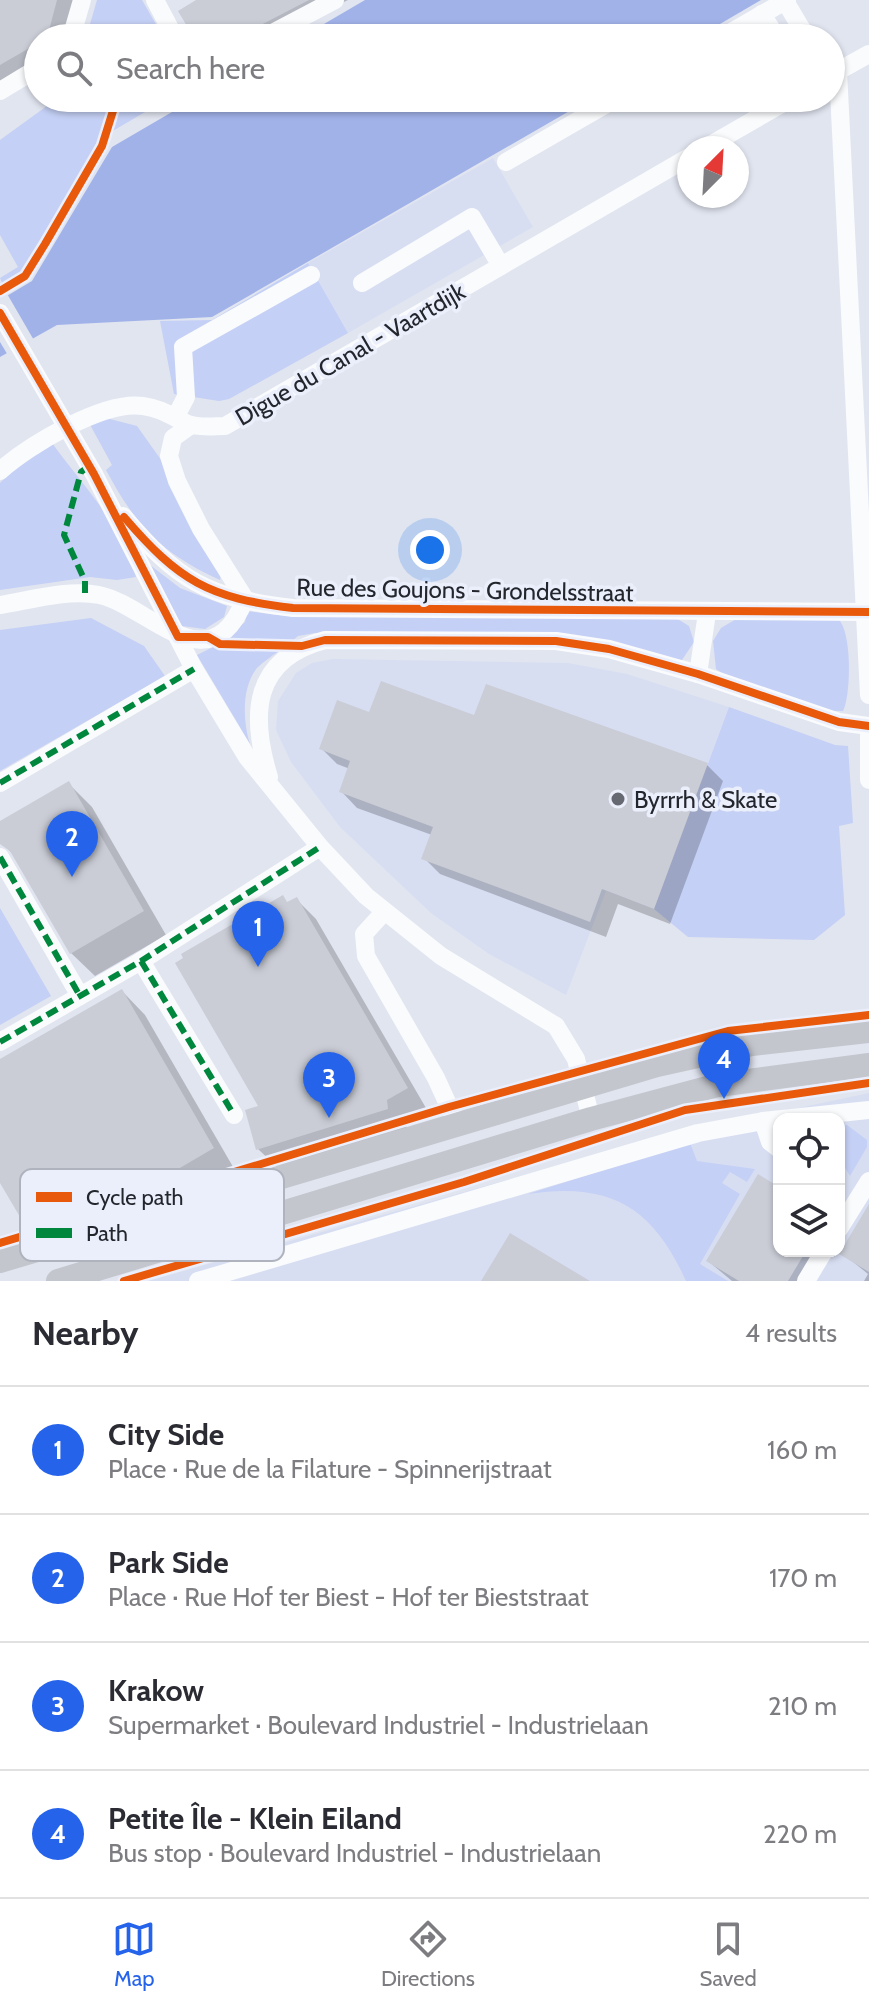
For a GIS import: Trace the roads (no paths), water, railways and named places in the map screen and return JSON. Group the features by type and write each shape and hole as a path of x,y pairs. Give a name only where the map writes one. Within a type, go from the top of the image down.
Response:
{"main road":[{"path":"284,1176 582,1086 752,1044 869,1031"},
{"path":"284,1212 591,1119 718,1085 869,1065"},
{"path":"0,1261 20,1255"},
{"path":"58,1281 124,1261"}],"street":[{"path":"75,24 82,0"},
{"path":"290,24 335,0"},
{"path":"745,24 786,1 799,24"},
{"path":"164,3 171,24"},
{"path":"762,14 768,24"},
{"path":"845,67 869,54"},
{"path":"0,91 24,76"},
{"path":"506,162 593,112"},
{"path":"726,136 768,112"},
{"path":"837,112 869,695"},
{"name":"Digue du Canal - Vaartdijk","path":"0,471 16,457 109,408 143,406 184,420 225,426 677,164"},
{"path":"362,283 472,217 501,266"},
{"path":"0,605 85,593 103,596 178,637 208,637 234,620 245,599 201,529 169,456 173,438 184,420 183,347 311,275"},
{"path":"0,313 94,474 194,669 247,757 320,847 384,912 480,982 556,1026 569,1042 591,1119"},
{"name":"Rue des Goujons - Grondelsstraat","path":"103,492 159,558 191,583 216,594 293,608 866,612"},
{"path":"698,674 707,613"},
{"name":"Rue des Goujons - Grondelsstraat","path":"270,783 259,745 256,714 262,688 274,670 302,646 325,640 556,641 609,649 698,674 839,722 869,726"},
{"path":"0,783 194,669"},
{"path":"869,736 869,780"},
{"path":"0,1042 141,961 320,847"},
{"path":"0,857 80,996"},
{"path":"384,912 364,934 366,956 436,1078 457,1124"},
{"path":"141,961 234,1115"},
{"path":"284,1256 698,1133 763,1121 869,1110"},
{"path":"763,1121 773,1144"},
{"path":"845,1219 869,1181"},
{"path":"806,1281 820,1257"},
{"path":"198,1281 266,1261"}],"place":[{"name":"Byrrrh & Skate","path":"618,799"},
{"name":"Park Side","path":"72,877"},
{"name":"City Side","path":"258,967"},
{"name":"Petite Île - Klein Eiland","path":"724,1099"},
{"name":"Krakow","path":"329,1118"}]}
